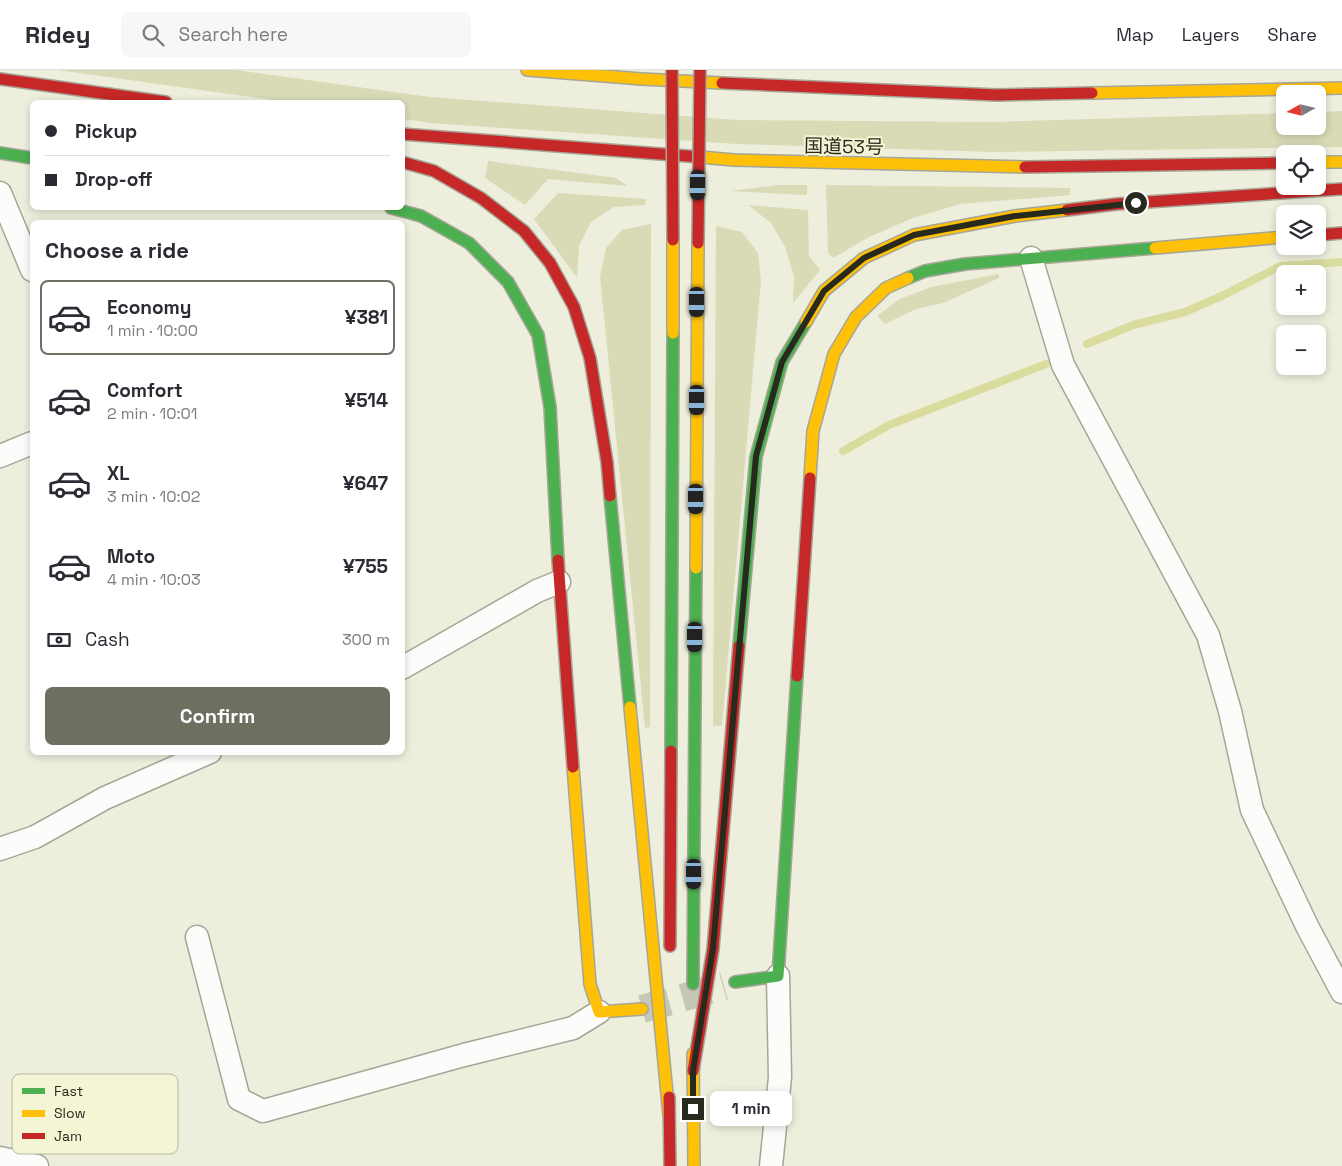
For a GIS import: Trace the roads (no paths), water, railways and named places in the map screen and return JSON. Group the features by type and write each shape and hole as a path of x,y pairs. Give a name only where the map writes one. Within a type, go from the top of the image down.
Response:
{"main road":[{"path":"526,70 642,79 997,95 1342,88"},
{"path":"622,70 642,79"},
{"path":"670,956 672,70"},
{"path":"694,1166 693,996 700,70"},
{"path":"0,79 152,100"},
{"name":"国道53号","path":"405,134 734,160 1002,167 1276,163"},
{"path":"0,153 30,158"},
{"path":"1326,162 1342,162"},
{"path":"405,163 434,171 481,198 524,231 550,263 574,307 590,358 607,462 669,1115"},
{"path":"693,1071 713,948 756,456 782,362 824,291 864,258 914,235 1015,216 1117,204 1342,189"},
{"path":"398,210 421,216 469,243 508,282 538,335 550,407 559,582 590,984 599,1012 642,1010"},
{"path":"1326,234 1342,233"},
{"path":"735,982 778,976 806,528 814,431 834,354 856,317 886,288 925,271 965,264 1276,238"},
{"path":"669,996 670,1166"}],"street":[{"path":"0,193 30,265"},
{"path":"1031,258 1063,364 1208,635 1230,711 1252,810 1307,926 1342,992"},
{"path":"0,456 30,444"},
{"path":"405,666 536,592 559,582"},
{"path":"0,849 36,836 105,798 203,755"},
{"path":"197,937 239,1099 263,1111 573,1028 599,1012"},
{"path":"771,1166 780,1077 778,976"},
{"path":"0,1158 37,1166"}],"waterway":[{"path":"1087,344 1133,325 1185,312 1224,295 1280,266 1342,262"},
{"path":"843,451 889,425 1046,364"}],"tunnel":[{"path":"642,1009 724,986"}]}
